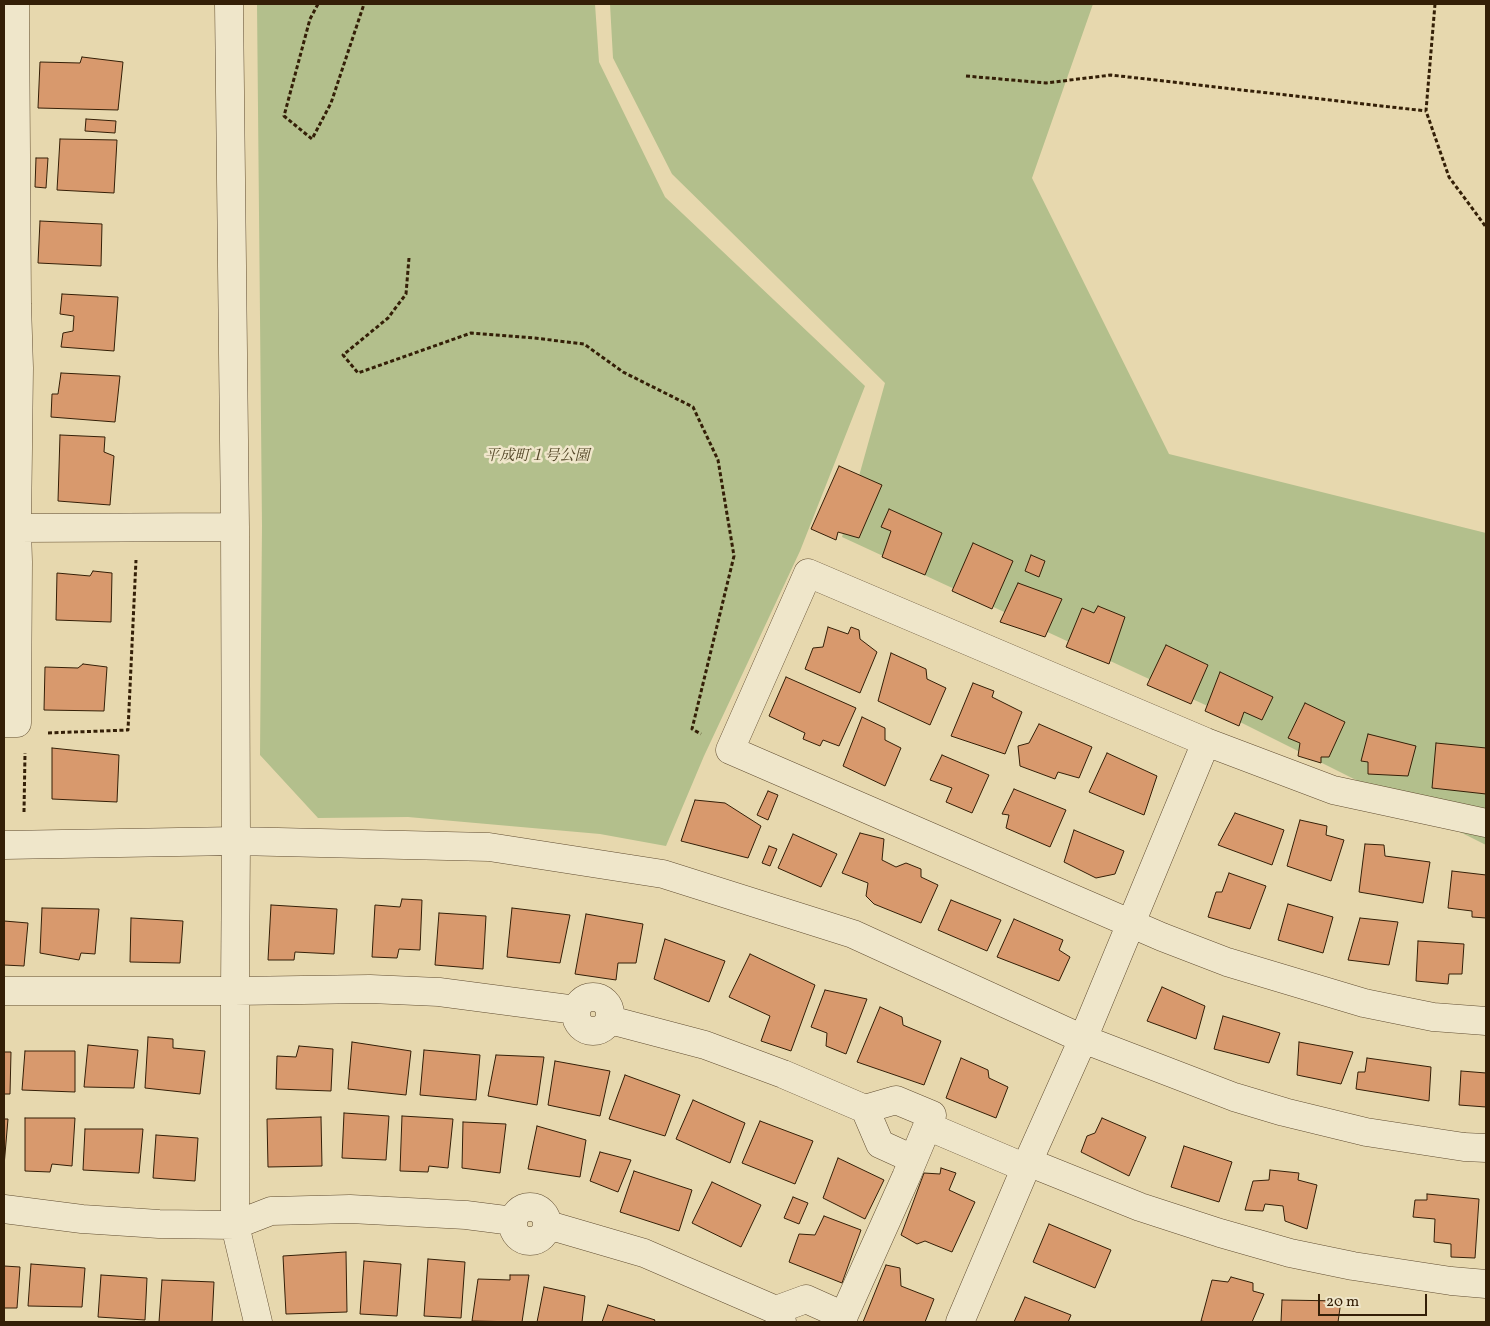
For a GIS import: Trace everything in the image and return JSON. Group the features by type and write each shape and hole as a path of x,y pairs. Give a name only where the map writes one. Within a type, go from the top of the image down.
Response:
{"street":[{"path":"14,727 11,528 19,368 10,332 10,139 15,4"},
{"path":"229,4 236,841 234,991 235,1225 258,1322"},
{"path":"11,528 234,527"},
{"path":"1486,823 1332,790 1206,742 808,573 730,750 1162,937 1227,962 1364,1003 1433,1017 1486,1021"},
{"path":"960,1322 1082,1039 1206,742"},
{"path":"4,845 236,841 489,847 663,874 853,934 1082,1039 1234,1097 1284,1112 1366,1132 1486,1148"},
{"path":"4,991 370,989 439,992 576,1010 582,1001 597,997 603,999 610,1009 610,1020 705,1045 783,1074 865,1109 896,1100 932,1115 842,1319 806,1299 779,1316 644,1253 548,1225 544,1214 540,1209 534,1207 523,1208 515,1215 513,1220 466,1215 350,1208 270,1212 235,1225 159,1224 82,1219 4,1210"},
{"path":"865,1109 880,1144 913,1159"},
{"path":"927,1126 1140,1207 1290,1253 1353,1266 1451,1281 1486,1284"}],"path":[{"path":"318,4 310,19 284,116 312,139 330,103 364,4"},
{"path":"1435,4 1426,111 1449,177 1486,227"},
{"path":"966,76 1046,83 1110,75 1426,111"},
{"path":"408,258 406,294 388,318 343,354 358,373 471,333 534,338 584,344 623,372 692,407 718,460 734,556 692,729 730,750"},
{"path":"14,727 128,730 137,527"},
{"path":"14,727 26,748 24,821"}],"green space":[{"name":"平成町１号公園","path":"257,4 595,4 599,62 665,197 865,386 800,551 704,756 666,846 600,834 408,817 318,818 260,755 262,526"},
{"path":"610,4 1093,4 1032,178 1169,454 1486,533 1486,845 1214,709 842,537 885,383 672,174 613,58"}],"building":[{"path":"82,57 123,62 118,110 38,108 40,62 80,63"},
{"path":"86,119 116,121 115,133 85,131"},
{"path":"60,139 117,140 114,193 57,190"},
{"path":"36,158 48,158 46,188 35,187"},
{"path":"40,221 102,224 101,266 38,263"},
{"path":"62,294 118,297 114,351 61,347 63,333 73,331 74,316 60,314"},
{"path":"61,373 120,376 115,422 51,417 52,394 58,394"},
{"path":"60,435 105,437 104,452 114,456 110,505 58,501"},
{"path":"839,466 882,485 859,538 838,532 836,540 811,529"},
{"path":"889,509 942,533 925,575 882,557 891,531 881,527"},
{"path":"973,543 1013,561 992,609 952,591"},
{"path":"1031,555 1045,561 1039,577 1025,571"},
{"path":"93,571 112,573 111,622 56,620 57,573 90,576"},
{"path":"1018,583 1062,599 1045,637 1000,622"},
{"path":"1098,606 1125,617 1109,664 1066,647 1082,608 1094,613"},
{"path":"828,627 848,634 851,627 859,630 860,639 877,652 860,693 805,669 813,648 823,647"},
{"path":"1166,645 1208,665 1191,704 1147,685"},
{"path":"891,653 926,669 927,679 946,688 930,725 878,701"},
{"path":"83,664 107,667 104,711 44,710 45,667 78,668"},
{"path":"1220,672 1273,697 1262,720 1244,712 1239,726 1205,711"},
{"path":"786,677 856,708 839,746 823,740 820,746 803,739 805,733 769,716"},
{"path":"973,683 994,691 992,697 1022,712 1005,754 951,736"},
{"path":"1305,703 1345,722 1329,757 1321,757 1321,763 1298,756 1300,743 1288,738"},
{"path":"862,717 885,728 885,740 901,748 885,786 843,766"},
{"path":"1039,724 1092,747 1079,778 1058,772 1055,779 1020,766 1018,746 1029,743"},
{"path":"1368,734 1416,746 1408,776 1368,774 1368,762 1361,761"},
{"path":"1436,743 1486,748 1486,794 1432,788"},
{"path":"52,748 119,755 117,802 52,799"},
{"path":"1107,753 1157,776 1144,815 1089,792"},
{"path":"942,755 989,775 972,813 946,802 952,788 930,780"},
{"path":"1014,789 1066,810 1050,847 1006,828 1009,815 1002,814"},
{"path":"768,791 778,795 768,820 757,815"},
{"path":"695,800 725,803 761,826 748,858 681,841"},
{"path":"1235,813 1284,830 1272,865 1218,845"},
{"path":"1300,820 1327,826 1326,835 1344,840 1331,881 1287,866"},
{"path":"1074,830 1124,851 1115,874 1096,878 1064,862"},
{"path":"860,833 884,839 882,860 896,867 906,863 921,869 921,877 938,885 921,923 874,904 866,896 868,883 842,873"},
{"path":"793,834 837,854 821,887 778,868"},
{"path":"1365,844 1384,845 1385,856 1430,862 1423,903 1359,892"},
{"path":"769,846 777,849 770,866 762,863"},
{"path":"1452,871 1486,875 1486,918 1472,917 1472,911 1448,908"},
{"path":"1229,873 1266,886 1250,929 1208,917 1216,892 1222,892"},
{"path":"402,899 422,900 420,950 399,949 397,958 372,957 375,905 400,907"},
{"path":"951,900 1001,920 987,951 938,930"},
{"path":"1288,904 1333,917 1323,953 1278,940"},
{"path":"271,905 337,909 334,954 295,952 294,960 268,960"},
{"path":"42,908 99,909 95,954 81,953 79,960 40,953"},
{"path":"512,908 570,915 560,963 507,957"},
{"path":"439,913 486,916 483,969 435,965"},
{"path":"586,914 643,924 636,963 618,963 616,980 575,974"},
{"path":"131,918 183,921 180,963 130,962"},
{"path":"1360,918 1398,922 1389,965 1348,960"},
{"path":"1014,919 1063,940 1059,950 1070,957 1059,981 997,957"},
{"path":"4,921 28,923 24,966 4,965"},
{"path":"665,939 725,961 709,1002 654,979"},
{"path":"1418,941 1464,944 1462,974 1449,974 1448,984 1416,981"},
{"path":"750,954 815,985 791,1051 761,1041 770,1016 729,997"},
{"path":"1162,987 1205,1006 1196,1039 1147,1021"},
{"path":"825,990 867,999 846,1054 826,1046 827,1033 811,1027"},
{"path":"880,1007 902,1017 903,1025 941,1041 924,1085 857,1062"},
{"path":"1223,1016 1280,1033 1269,1063 1214,1049"},
{"path":"148,1037 173,1039 173,1048 205,1051 200,1094 145,1088"},
{"path":"352,1042 411,1051 406,1095 348,1089"},
{"path":"1299,1042 1353,1052 1341,1084 1297,1075"},
{"path":"88,1045 138,1050 134,1088 84,1087"},
{"path":"299,1046 333,1049 331,1091 276,1089 277,1056 296,1057"},
{"path":"424,1050 480,1055 476,1100 420,1095"},
{"path":"25,1051 75,1051 75,1092 22,1090"},
{"path":"4,1052 11,1052 10,1094 4,1094"},
{"path":"496,1055 544,1057 537,1105 488,1096"},
{"path":"961,1058 988,1070 989,1078 1008,1087 996,1118 946,1098"},
{"path":"1367,1058 1431,1067 1429,1101 1356,1089 1358,1072 1365,1072"},
{"path":"555,1061 610,1071 600,1116 548,1105"},
{"path":"1461,1071 1486,1073 1486,1107 1459,1105"},
{"path":"625,1075 680,1095 665,1136 609,1119"},
{"path":"693,1100 745,1123 730,1163 676,1139"},
{"path":"344,1113 389,1116 386,1160 342,1158"},
{"path":"402,1116 453,1119 448,1168 429,1166 428,1172 400,1171"},
{"path":"321,1117 322,1166 268,1167 267,1119"},
{"path":"25,1118 75,1118 72,1166 52,1164 50,1172 25,1171"},
{"path":"1102,1118 1146,1137 1129,1176 1081,1152 1087,1136 1095,1133"},
{"path":"4,1119 8,1119 4,1166"},
{"path":"760,1121 813,1141 795,1184 742,1163"},
{"path":"463,1122 506,1124 500,1173 462,1168"},
{"path":"537,1126 586,1140 580,1177 528,1169"},
{"path":"85,1129 143,1129 139,1173 83,1170"},
{"path":"156,1135 198,1138 195,1181 153,1178"},
{"path":"1184,1146 1232,1162 1219,1202 1171,1187"},
{"path":"600,1152 631,1160 618,1192 590,1181"},
{"path":"838,1158 884,1180 865,1219 823,1198"},
{"path":"941,1168 956,1173 949,1190 975,1202 952,1252 925,1241 917,1244 901,1235 924,1173 940,1174"},
{"path":"1270,1170 1299,1173 1298,1180 1317,1185 1307,1229 1285,1221 1283,1206 1265,1204 1263,1211 1245,1210 1253,1181 1269,1180"},
{"path":"634,1171 692,1190 679,1231 620,1212"},
{"path":"712,1182 761,1205 741,1247 692,1223"},
{"path":"1427,1194 1479,1199 1475,1258 1451,1257 1451,1244 1434,1242 1435,1219 1413,1217 1415,1200 1427,1200"},
{"path":"793,1197 808,1203 799,1224 784,1218"},
{"path":"824,1216 861,1230 842,1283 789,1262 799,1234 815,1235"},
{"path":"1049,1224 1111,1250 1095,1288 1033,1262"},
{"path":"346,1252 347,1312 286,1314 283,1256"},
{"path":"428,1259 465,1262 461,1318 424,1316"},
{"path":"364,1261 401,1264 397,1316 360,1314"},
{"path":"31,1264 85,1268 82,1307 28,1306"},
{"path":"886,1265 900,1268 901,1286 934,1299 925,1322 863,1322"},
{"path":"4,1266 20,1267 17,1308 4,1308"},
{"path":"101,1275 147,1278 145,1320 98,1317"},
{"path":"510,1275 529,1275 522,1322 472,1321 478,1279 510,1280"},
{"path":"1231,1277 1253,1283 1253,1291 1264,1294 1252,1322 1201,1321 1212,1280 1228,1282"},
{"path":"162,1280 214,1282 212,1322 159,1322"},
{"path":"544,1287 585,1296 582,1322 537,1322"},
{"path":"1025,1297 1071,1315 1068,1322 1014,1322"},
{"path":"1282,1300 1341,1301 1338,1322 1281,1322"},
{"path":"608,1305 655,1320 654,1322 602,1322"}]}
